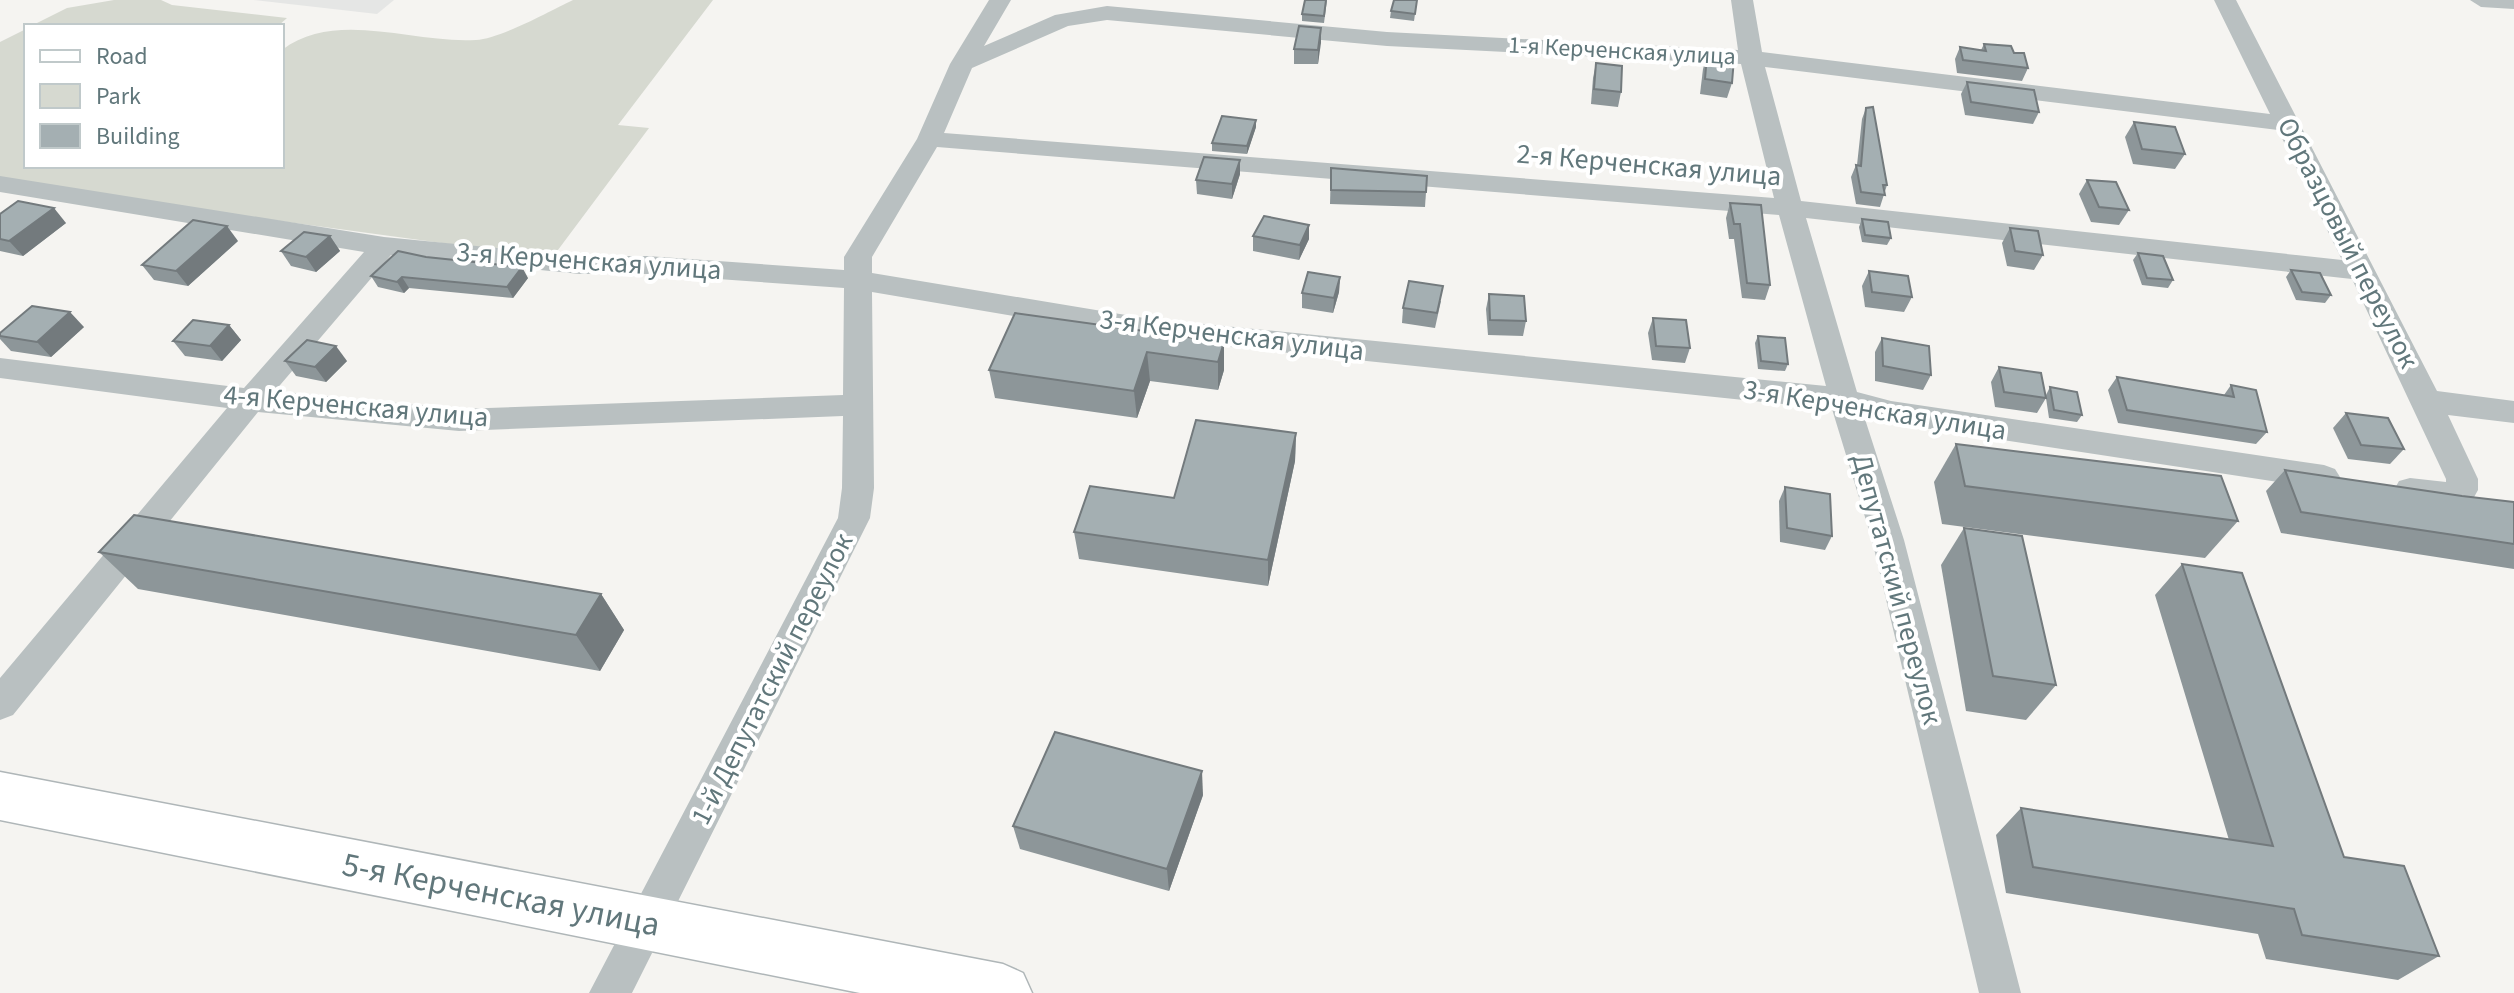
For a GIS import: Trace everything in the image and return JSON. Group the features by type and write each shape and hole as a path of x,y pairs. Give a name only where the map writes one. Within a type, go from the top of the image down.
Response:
{"main road":[{"name":"5-я Керченская улица","path":"0,796 1003,993"}],"street":[{"name":"1-й Депутатский переулок","path":"610,993 849,530 858,488 858,280 855,268 858,257 929,139 962,64 1000,0"},
{"name":"Депутатский переулок","path":"1742,0 1751,58 1844,399 1888,540 2000,993"},
{"name":"Образцовый переулок","path":"2225,0 2427,401 2462,479 2462,490 2450,495 2387,487"},
{"path":"2481,0 2514,2"},
{"name":"1-я Керченская улица","path":"962,64 1063,20 1107,13 1387,39 1751,58 2288,124"},
{"name":"2-я Керченская улица","path":"929,139 1790,208 2362,271"},
{"name":"3-я Керченская улица","path":"0,184 384,246 580,265 647,265 858,280 1144,328 1844,399 1891,412 2356,482"},
{"path":"0,704 251,400 384,246"},
{"name":"4-я Керченская улица","path":"0,368 251,400 459,420 857,405"},
{"path":"2427,401 2514,412"}],"shaded area":[{"path":"253,0 394,0 377,14"}],"green space":[{"path":"114,0 161,0 172,5 287,18 280,24 35,24 67,8"},
{"path":"573,0 713,0 618,125 649,128 552,258 0,183 0,42 24,30 24,168 284,168 284,49 303,38 326,32 376,31 476,40 525,24"}],"building":[{"path":"1305,0 1326,0 1324,16 1302,14"},
{"path":"1394,0 1417,0 1415,14 1391,11"},
{"path":"1299,26 1321,28 1318,50 1294,49"},
{"path":"1984,44 2011,46 2014,53 2024,53 2028,68 1963,60 1960,47 1986,51"},
{"path":"1707,55 1734,58 1732,83 1705,79"},
{"path":"1596,63 1622,66 1621,92 1594,89"},
{"path":"1967,82 2034,90 2039,112 1971,102"},
{"path":"1873,107 1887,185 1883,185 1885,195 1861,192 1856,165 1861,166 1866,108"},
{"path":"1222,116 1256,120 1247,146 1212,143"},
{"path":"2134,122 2175,127 2185,154 2142,149"},
{"path":"1204,157 1240,160 1232,184 1196,180"},
{"path":"1331,168 1427,176 1426,192 1331,190"},
{"path":"2087,180 2116,182 2129,210 2099,207"},
{"path":"18,201 54,208 9,241 0,239 0,214"},
{"path":"1730,203 1761,205 1770,285 1747,283 1740,224 1734,224"},
{"path":"1264,216 1309,225 1300,245 1253,236"},
{"path":"1862,219 1888,222 1891,238 1865,235"},
{"path":"193,220 227,226 176,271 142,265"},
{"path":"2010,228 2038,231 2043,255 2015,251"},
{"path":"304,232 330,236 306,257 281,251"},
{"path":"398,251 522,267 507,287 402,277 397,282 371,276"},
{"path":"2138,253 2163,256 2173,280 2147,278"},
{"path":"2291,270 2320,273 2331,295 2302,292"},
{"path":"1869,271 1908,276 1912,297 1872,292"},
{"path":"1308,272 1340,277 1334,298 1302,293"},
{"path":"1409,281 1443,286 1437,313 1403,308"},
{"path":"1489,294 1524,296 1526,321 1490,320"},
{"path":"32,306 70,312 37,342 0,336 0,333"},
{"path":"1015,313 1224,342 1218,362 1147,352 1134,391 989,370"},
{"path":"1653,318 1686,320 1690,348 1656,346"},
{"path":"193,320 229,325 210,346 173,341"},
{"path":"1758,336 1785,338 1788,364 1761,361"},
{"path":"1882,338 1929,346 1931,375 1883,366"},
{"path":"307,340 336,346 315,367 285,361"},
{"path":"1999,367 2041,373 2046,398 2004,392"},
{"path":"2117,377 2234,397 2231,385 2256,390 2267,432 2127,410"},
{"path":"2050,387 2077,392 2082,415 2054,410"},
{"path":"2346,413 2388,418 2404,449 2361,445"},
{"path":"1196,420 1296,433 1268,560 1074,532 1090,486 1174,498"},
{"path":"1956,444 2221,476 2238,521 1965,486"},
{"path":"2285,470 2514,502 2514,544 2301,512"},
{"path":"1785,487 1830,494 1832,536 1787,528"},
{"path":"134,515 601,594 576,635 99,552"},
{"path":"1964,528 2022,536 2056,685 1993,676"},
{"path":"2182,564 2242,573 2344,857 2404,866 2439,956 2302,935 2294,909 2033,867 2021,808 2273,846"},
{"path":"1055,732 1202,771 1167,869 1013,826"}]}
